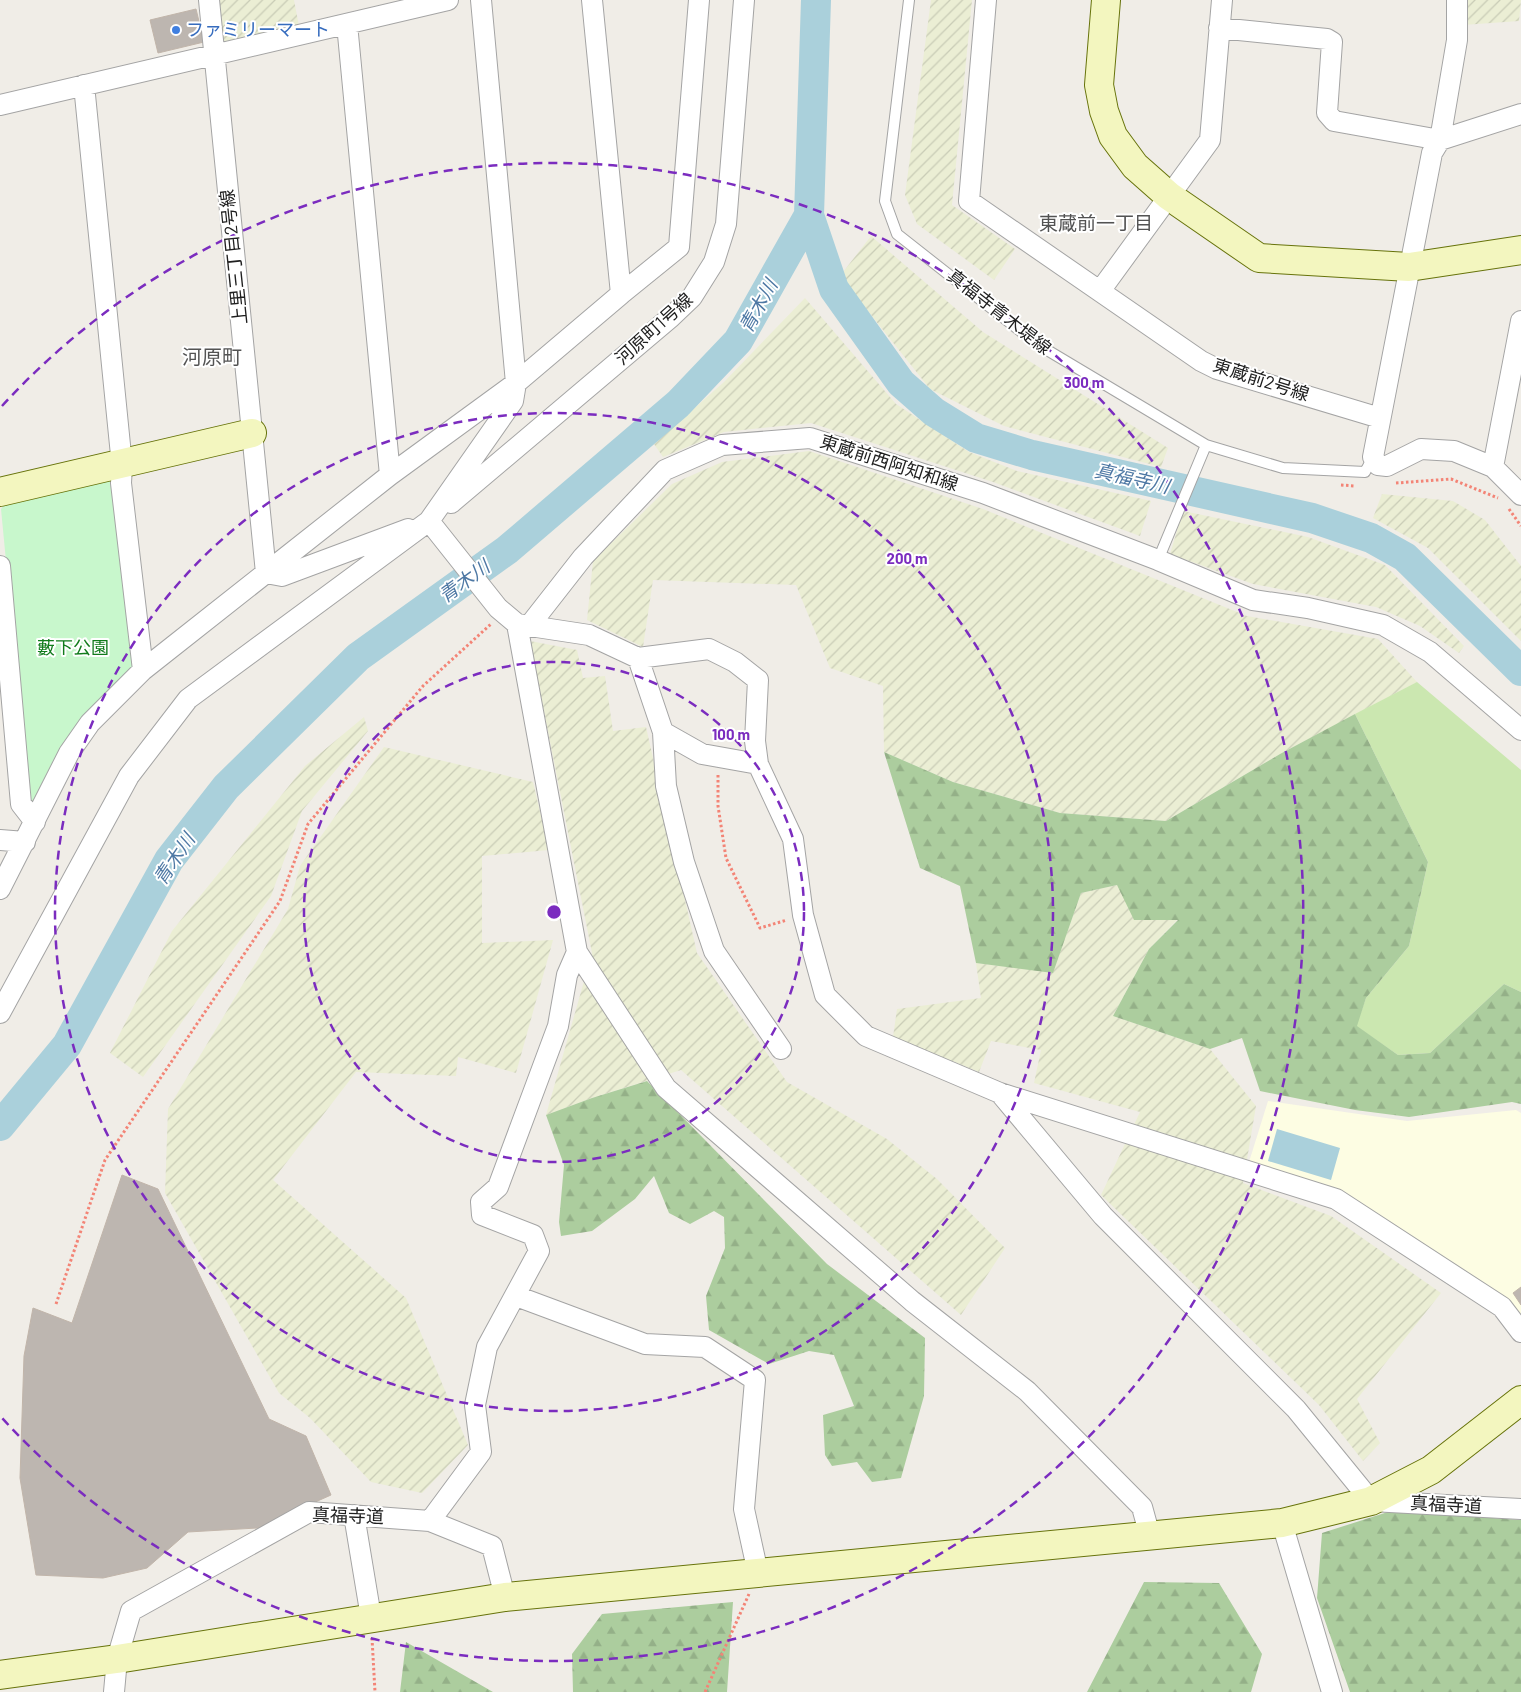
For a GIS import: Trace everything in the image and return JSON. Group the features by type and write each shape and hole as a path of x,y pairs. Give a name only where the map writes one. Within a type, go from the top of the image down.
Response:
{"street":[{"name":"上里三丁目2号線","path":"209,0 266,573"},
{"path":"0,105 448,0"},
{"path":"0,1013 129,776 188,699 429,521 513,401 516,383 482,0"},
{"path":"592,0 621,294"},
{"path":"0,889 69,753 90,723 143,670 390,475 516,383 678,247 699,0"},
{"name":"河原町1号線","path":"429,521 671,317 692,297 714,262 726,224 744,0"},
{"name":"東蔵前2号線","path":"986,0 969,201 1201,361 1217,368 1380,418"},
{"path":"1106,0 1099,73 1104,111 1113,136 1135,166 1169,196 1259,258 1409,267 1521,250"},
{"path":"1100,290 1210,140 1222,0"},
{"path":"1457,0 1457,40 1440,140 1432,153 1373,457 1378,465 1387,466 1421,449 1454,452 1493,467"},
{"path":"347,24 390,475"},
{"path":"1219,28 1327,39 1332,42 1327,113 1334,121 1440,140 1521,114"},
{"path":"84,85 122,465 121,483 143,670"},
{"path":"1510,500 1493,467 1521,322"},
{"path":"0,492 122,465 252,433"},
{"name":"東蔵前西阿知和線","path":"512,618 583,557 665,470 722,445 810,438 983,493 1158,560 1253,600 1308,608 1383,625 1430,652 1521,730"},
{"path":"429,521 449,547 512,618 577,952 666,1088 912,1301 1027,1391 1142,1507 1150,1536"},
{"path":"266,573 282,576 429,521"},
{"path":"0,566 21,804 35,822"},
{"path":"512,618 589,635 638,658 709,649 735,662 758,680 755,741 758,764 793,839 803,915 825,995 866,1036 1000,1093 1336,1199 1502,1306 1521,1332"},
{"path":"638,658 663,732 666,786 684,862 714,951 781,1049"},
{"path":"663,732 702,754 758,764"},
{"path":"0,840 25,842"},
{"path":"430,1521 482,1452 475,1405 487,1347 539,1251 533,1235 482,1215 480,1202 498,1187 558,1026 567,975 577,952"},
{"path":"1000,1093 1103,1216 1296,1409 1371,1501"},
{"path":"516,1296 645,1344 705,1348 755,1380 744,1509 758,1573"},
{"path":"1,1675 117,1659 505,1597 1282,1523 1371,1501 1431,1470 1521,1400"},
{"name":"真福寺道","path":"1371,1501 1521,1509"},
{"name":"真福寺道","path":"114,1692 117,1659 131,1611 309,1512 430,1521 492,1546 505,1597"},
{"path":"354,1514 370,1618"},
{"path":"1282,1523 1332,1692"}],"lane":[{"name":"真福寺青木堤線","path":"909,0 885,202 897,234 1037,344 1206,445 1283,468 1365,472 1373,457"},
{"path":"1158,560 1206,445"}],"path":[{"path":"1388,484 1451,479 1510,500 1521,526"},
{"path":"1337,484 1346,487 1363,485"},
{"path":"56,1304 105,1160 280,901 308,824 423,686 512,618"},
{"path":"719,757 718,806 726,858 760,928 803,915"},
{"path":"705,1692 758,1573"},
{"path":"370,1618 375,1692"}],"shaded area":[{"path":"217,0 294,0 299,26 226,43 220,39"},
{"path":"931,0 972,0 952,205 1015,249 994,280 917,224 905,195"},
{"path":"1467,0 1521,0 1519,21 1463,25"},
{"path":"871,236 983,332 1168,448 1161,467 1004,426 930,389 840,276"},
{"path":"805,298 896,404 969,452 1017,471 1151,501 1140,536 993,482 811,423 724,432 663,457 654,444 724,382"},
{"path":"809,451 983,509 1247,616 1378,639 1417,682 1280,754 1166,821 1060,813 953,782 884,752 883,686 830,668 796,585 653,580 643,647 587,620 593,561 672,484 722,462"},
{"path":"1382,494 1453,501 1485,520 1521,566 1521,641 1428,548 1373,518"},
{"path":"1183,511 1308,537 1385,565 1464,646 1459,653 1420,626 1376,607 1253,584 1170,554"},
{"path":"530,641 577,650 583,678 605,676 613,731 646,727 697,953 787,1082 887,1139 937,1179 1005,1248 961,1315 681,1070 592,1098 546,1115 592,953"},
{"path":"364,717 368,731 302,811 271,896 143,1077 110,1053 172,931 305,766"},
{"path":"384,747 533,782 549,850 482,856 482,943 553,940 516,1073 458,1057 456,1076 356,1072 273,1180 406,1298 468,1445 422,1493 371,1482 310,1418 279,1393 165,1193 168,1109 288,909 300,866"},
{"path":"1117,885 1178,919 1149,949 1113,1016 1210,1049 1256,1106 1243,1183 1331,1216 1441,1293 1357,1399 1380,1443 1363,1461 1319,1405 1101,1195 1140,1112 1034,1083 1041,1050 991,1041 979,1072 893,1037 897,1009 981,998 976,963 1053,972 1081,893"},
{"path":"1268,1101 1407,1121 1516,1110 1521,1113 1521,1318 1508,1300 1249,1162"}],"green space":[{"name":"藪下公園","path":"107,476 114,481 133,664 132,672 37,803 29,801 1,509 8,500"},
{"path":"1417,682 1521,770 1521,992 1504,984 1430,1053 1398,1055 1356,1026 1366,998 1409,946 1428,862 1355,714"},
{"path":"1355,714 1428,862 1409,946 1366,998 1357,1026 1398,1055 1430,1053 1504,984 1521,992 1521,1104 1512,1102 1409,1117 1355,1110 1260,1091 1242,1038 1210,1049 1113,1016 1149,949 1178,920 1134,920 1117,885 1081,893 1053,973 976,963 960,886 920,868 884,752 953,782 1060,813 1166,821 1280,754"},
{"path":"647,1081 827,1264 925,1338 924,1396 901,1478 872,1482 857,1462 832,1466 825,1455 823,1415 854,1406 834,1355 809,1351 769,1364 709,1330 706,1296 725,1248 724,1217 714,1211 690,1224 669,1213 654,1176 635,1199 592,1231 561,1236 559,1222 564,1165 546,1115"},
{"path":"1391,1511 1521,1520 1521,1692 1350,1692 1317,1598 1322,1533"},
{"path":"1144,1582 1219,1583 1262,1654 1251,1692 1087,1692"},
{"path":"733,1602 727,1692 573,1692 572,1654 602,1614"},
{"path":"406,1642 493,1692 400,1692"}],"water":[{"path":"1277,1129 1340,1148 1331,1180 1268,1161"}],"building":[{"path":"196,9 204,42 158,53 150,20"},
{"path":"122,1175 158,1189 269,1419 306,1436 331,1495 257,1528 188,1532 147,1568 103,1578 36,1575 20,1478 24,1356 33,1308 72,1323"},
{"path":"1521,1287 1521,1305 1513,1293"}],"waterway":[{"name":"青木川","path":"0,1126 67,1045 169,860 226,787 358,657 507,550 678,404 738,341 809,215 816,0"},
{"name":"真福寺川","path":"809,215 834,289 901,383 934,412 976,438 1032,455 1312,518 1371,538 1405,557 1521,671"}],"place":[{"name":"ファミリーマート","path":"176,30"}],"district":[{"name":"東蔵前一丁目","path":"1096,223"},
{"name":"河原町","path":"212,357"}]}
